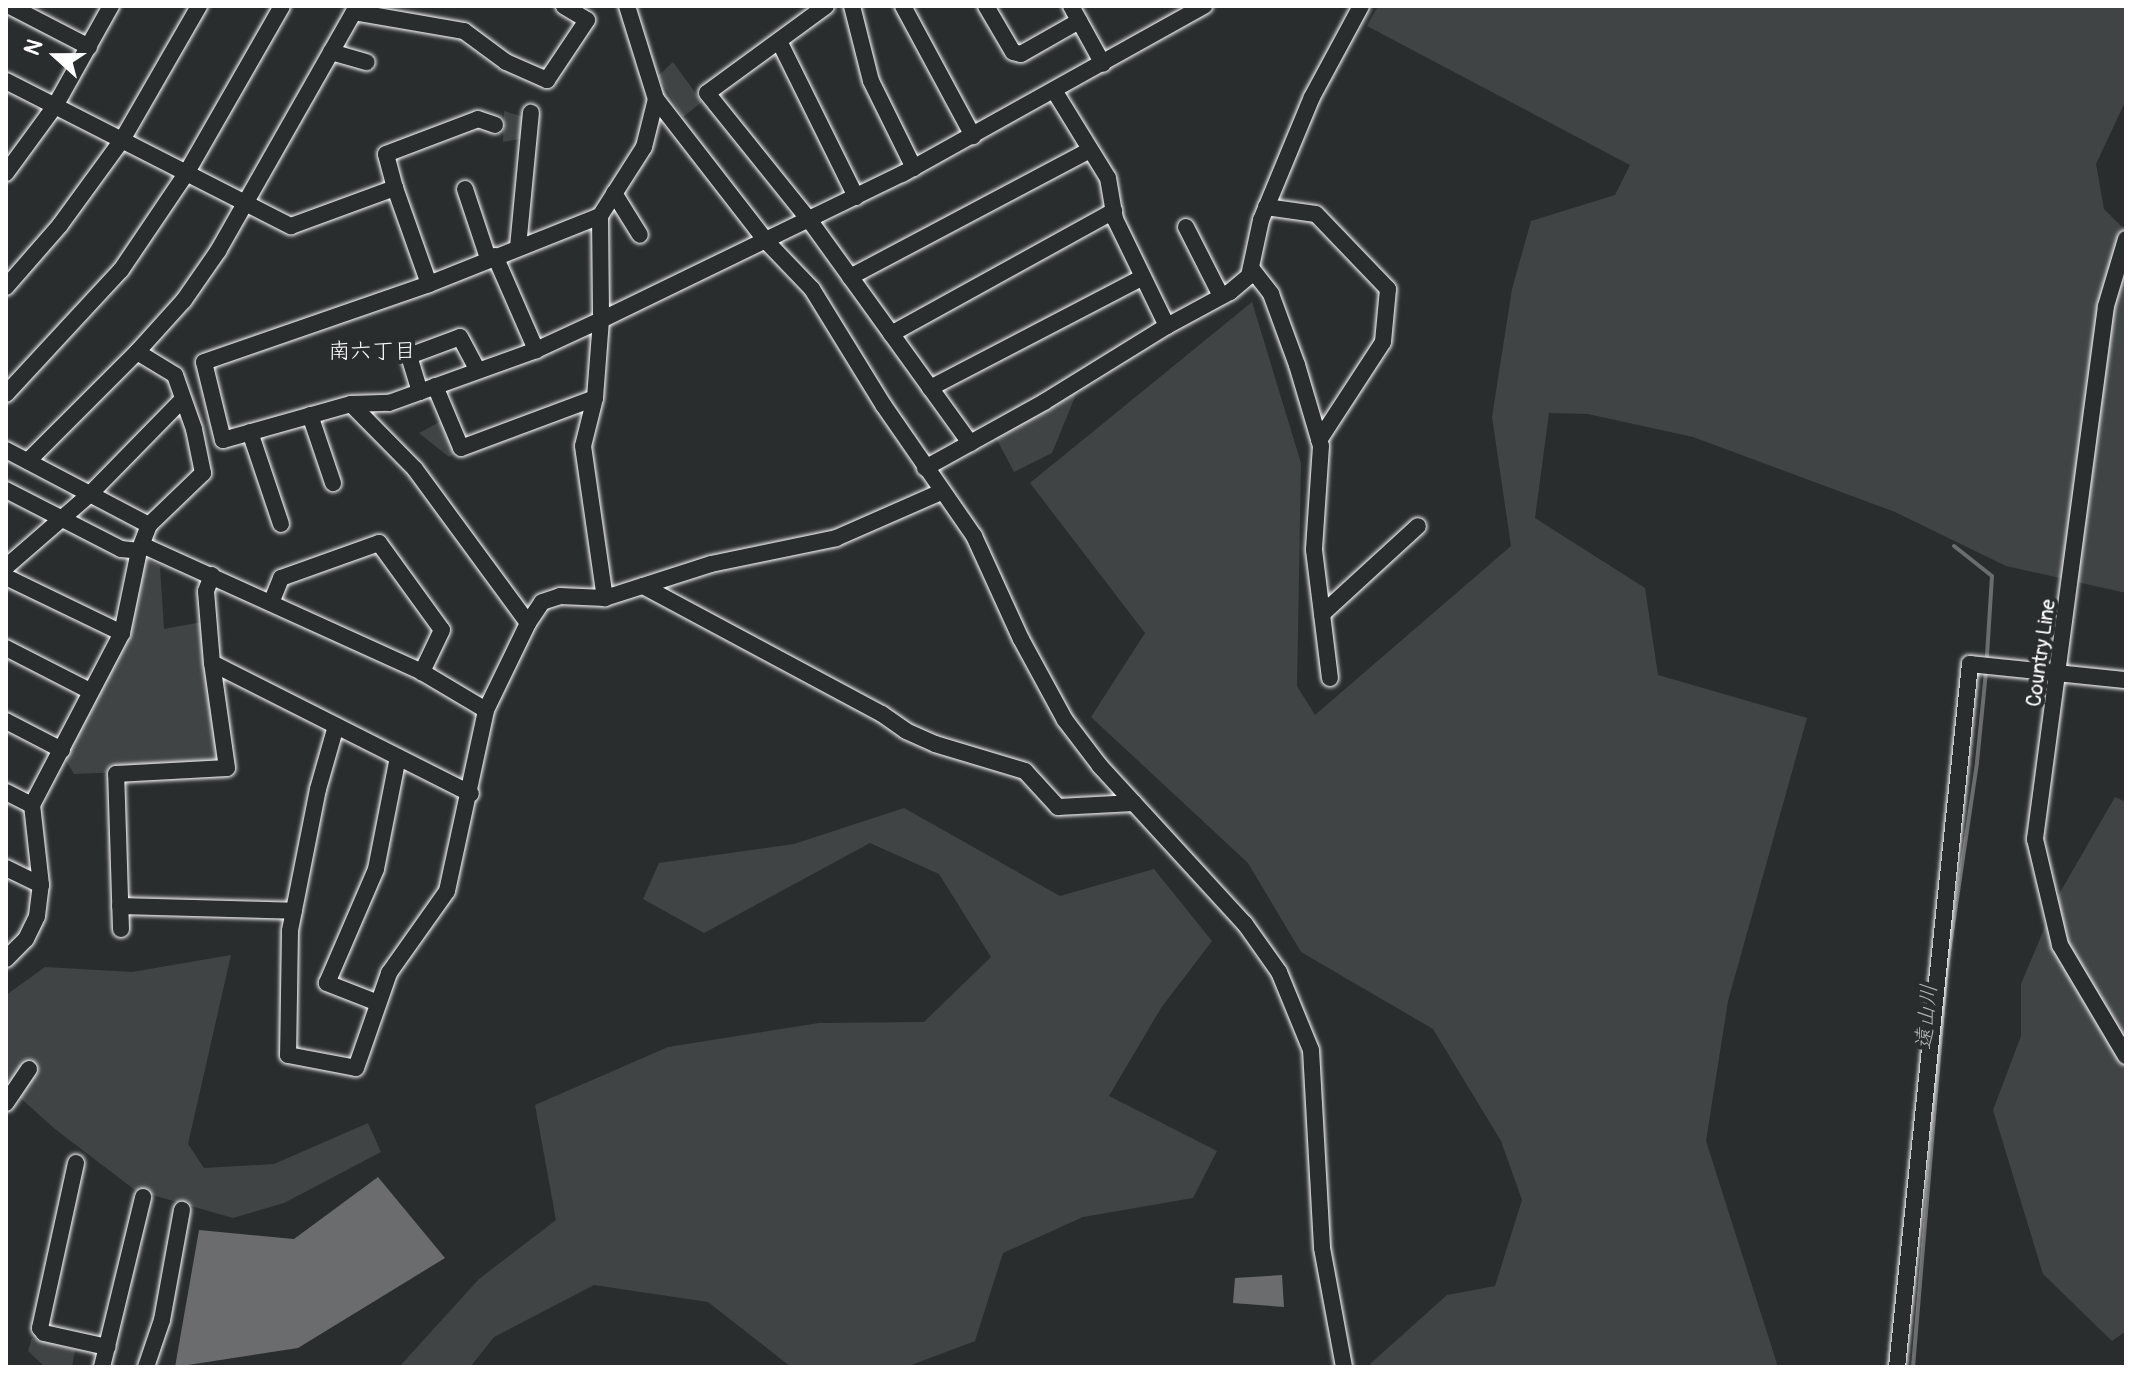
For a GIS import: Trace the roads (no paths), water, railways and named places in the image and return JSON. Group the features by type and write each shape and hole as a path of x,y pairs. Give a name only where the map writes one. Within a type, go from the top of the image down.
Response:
{"street":[{"path":"10,6 89,47"},
{"path":"6,173 55,106 111,6"},
{"path":"6,287 60,225 122,140 199,6"},
{"path":"6,394 121,270 187,172 282,6"},
{"path":"28,461 137,352 184,300 246,205 355,9 464,31 506,62 547,80 587,20 564,6"},
{"path":"627,6 656,99 767,242 812,289 925,468 974,536 1021,639 1065,720 1134,803 1245,924 1279,972 1311,1050 1322,1248 1344,1367"},
{"path":"826,6 707,93 810,221 970,443"},
{"path":"852,6 871,81 914,168"},
{"path":"903,6 973,136"},
{"path":"986,6 1013,52 1021,54 1079,21"},
{"path":"1071,6 1103,64"},
{"path":"600,216 429,284 204,362 223,440 351,404 389,403 536,350 767,242 914,168 1055,92 1204,6"},
{"path":"925,468 1044,402 1249,276 1266,207 1312,97 1361,6"},
{"path":"779,41 856,197"},
{"path":"331,52 367,62"},
{"path":"6,81 291,226 395,188"},
{"path":"1055,92 1088,151 1108,178 1114,211 1167,326"},
{"path":"605,598 583,446 595,398 601,320 600,216 644,147 656,99"},
{"path":"518,247 531,113"},
{"path":"429,284 386,154 478,119 495,125"},
{"path":"850,277 1088,151"},
{"path":"465,189 491,257 536,350"},
{"path":"614,193 640,235"},
{"path":"1266,207 1316,214 1388,289 1383,342 1319,440"},
{"path":"891,334 1114,211"},
{"path":"1186,227 1221,296"},
{"name":"Country Line","path":"2126,239 2106,306 2035,839 2060,945 2126,1056"},
{"path":"1251,268 1271,294 1319,440 1314,550 1330,678"},
{"path":"930,388 1143,277"},
{"path":"478,371 460,337 409,356 461,448 595,398"},
{"path":"9,952 26,939 37,916 41,885 32,805 122,633 140,548 149,525 203,473 194,429 175,375 137,352"},
{"path":"6,567 90,494 182,400"},
{"path":"351,404 415,469 528,623"},
{"path":"310,415 333,483"},
{"path":"250,432 281,524"},
{"path":"6,450 149,525"},
{"path":"6,490 121,549 140,548 212,575 422,672 486,710"},
{"path":"336,726 318,789 290,931 288,1055 356,1068 389,973 447,891 471,794 486,710 528,623 542,602 560,596 605,598 711,564 836,538 941,492"},
{"path":"1322,614 1418,526"},
{"path":"271,603 281,578 379,543 442,630 422,672"},
{"path":"121,929 116,774 227,768 212,663 206,591 212,575"},
{"path":"6,577 122,633"},
{"path":"643,586 882,714 906,731 935,744 1025,771 1058,807 1134,803"},
{"path":"6,648 90,691"},
{"path":"212,663 471,794"},
{"path":"1897,1367 1970,664 2126,680"},
{"path":"6,721 62,750"},
{"path":"378,1003 327,983 376,869 398,757"},
{"path":"6,792 32,805"},
{"path":"6,868 41,885"},
{"path":"120,906 294,911"},
{"path":"6,1103 29,1069"},
{"path":"76,1163 40,1328 44,1333 107,1347"},
{"path":"102,1367 143,1197"},
{"path":"146,1367 162,1320 182,1210"}],"waterway":[{"name":"遠山川","path":"1954,546 1992,576 1987,656"},
{"name":"遠山川","path":"1913,1367 1946,973 1977,762 1986,672"}],"district":[{"name":"南六丁目","path":"372,352"}]}
